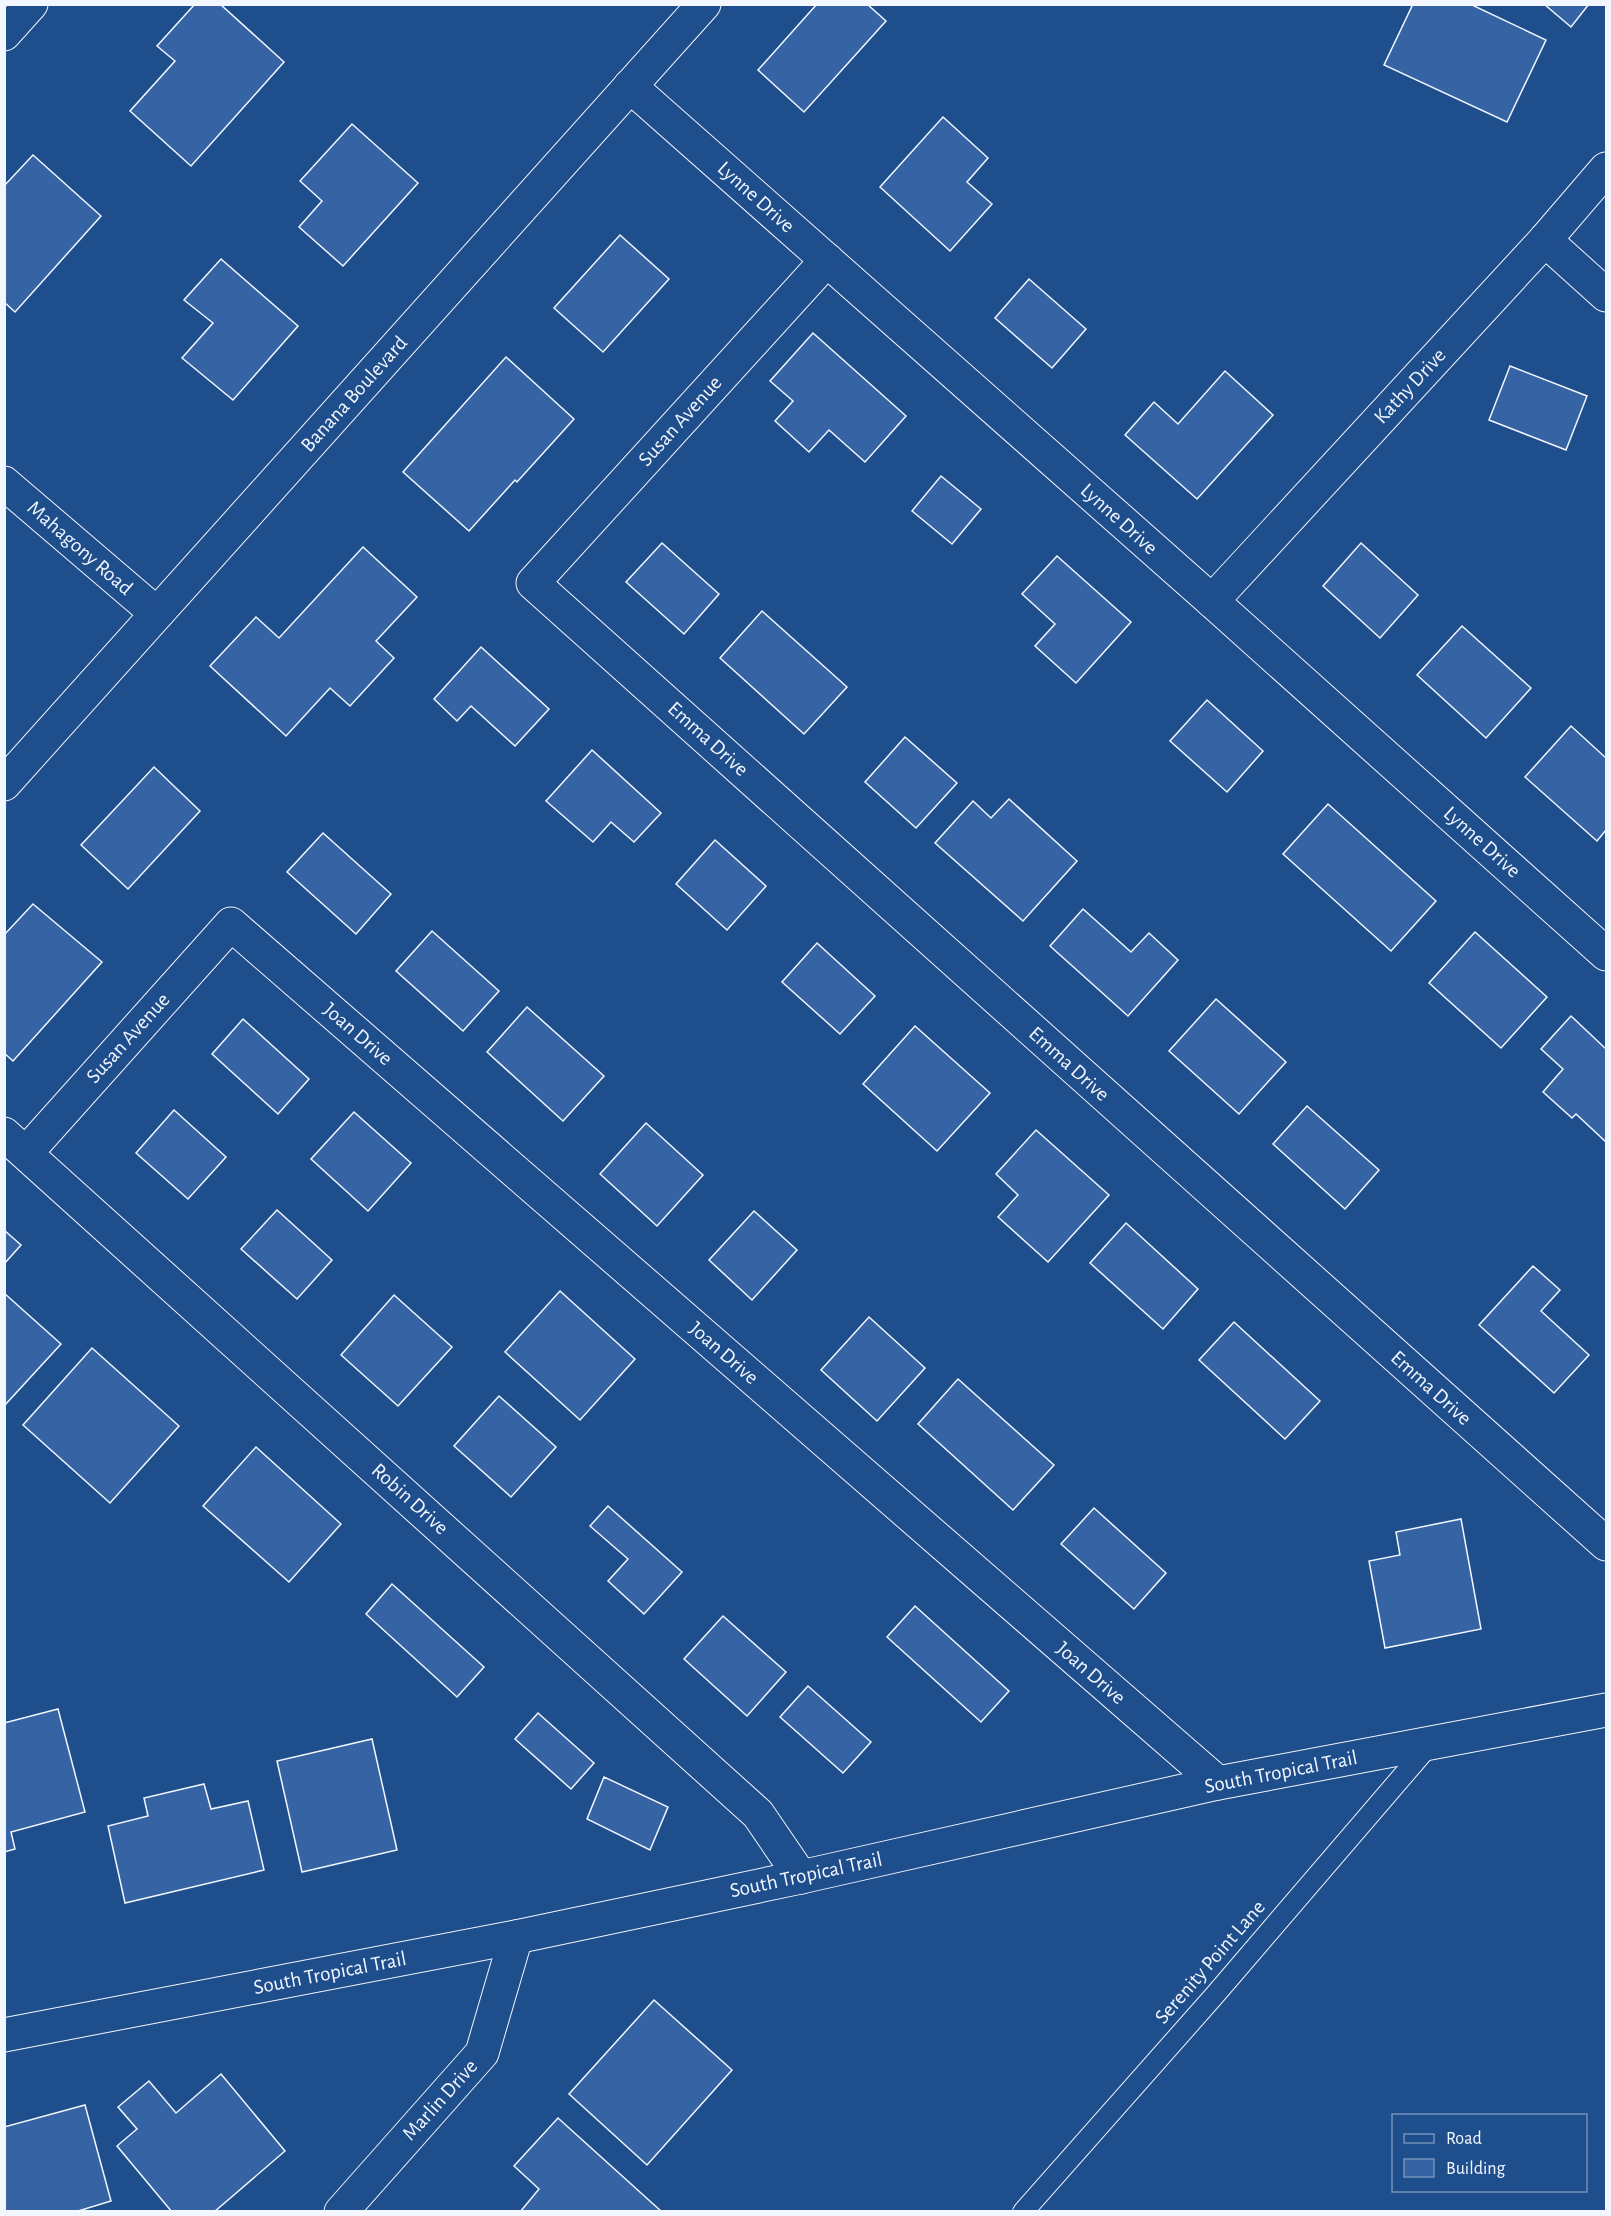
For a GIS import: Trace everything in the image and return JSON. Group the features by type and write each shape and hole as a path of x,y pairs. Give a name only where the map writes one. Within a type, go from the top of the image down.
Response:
{"street":[{"path":"4,34 31,4"},
{"name":"Banana Boulevard","path":"4,784 704,4"},
{"name":"Lynne Drive","path":"630,86 1212,601 1606,954"},
{"name":"Kathy Drive","path":"1212,601 1545,240 1606,169"},
{"path":"1545,240 1606,295"},
{"name":"Susan Avenue","path":"533,583 827,260"},
{"name":"Mahagony Road","path":"4,483 156,613"},
{"name":"Emma Drive","path":"533,583 1606,1544"},
{"name":"Susan Avenue","path":"15,1143 231,924"},
{"name":"Joan Drive","path":"231,924 1218,1783"},
{"name":"Robin Drive","path":"15,1143 758,1814 801,1877"},
{"name":"South Tropical Trail","path":"4,2035 516,1937 801,1877 1218,1783 1606,1710"},
{"name":"Marlin Drive","path":"341,2211 482,2053 516,1937"}],"lane":[{"name":"Serenity Point Lane","path":"1023,2211 1214,1996 1431,1743"}],"building":[{"path":"195,4 220,4 284,62 191,166 130,111 175,61 157,46"},
{"path":"817,4 867,4 886,21 804,112 758,70"},
{"path":"1413,4 1470,4 1546,40 1507,122 1384,65"},
{"path":"1544,4 1589,4 1571,27"},
{"path":"943,117 988,158 967,182 992,204 950,251 880,187"},
{"path":"352,124 418,183 343,266 299,227 322,201 300,181"},
{"path":"33,155 101,216 15,312 4,302 4,186"},
{"path":"620,235 669,279 603,352 554,308"},
{"path":"221,259 298,326 233,400 182,358 213,323 184,300"},
{"path":"1029,279 1086,329 1052,368 995,318"},
{"path":"813,333 906,416 865,462 829,430 809,452 775,421 793,401 770,381"},
{"path":"506,357 574,419 469,531 403,472"},
{"path":"1510,366 1587,396 1566,450 1489,420"},
{"path":"1225,371 1273,415 1197,499 1125,435 1154,402 1178,424"},
{"path":"941,476 981,509 952,544 912,511"},
{"path":"662,543 719,594 684,634 626,582"},
{"path":"1361,543 1418,595 1380,638 1323,586"},
{"path":"363,547 417,597 376,641 394,658 350,706 330,688 286,736 210,666 256,617 279,638"},
{"path":"1057,556 1131,622 1076,683 1035,646 1055,624 1022,594"},
{"path":"762,611 847,687 804,734 720,658"},
{"path":"1462,626 1531,688 1486,738 1417,675"},
{"path":"481,647 549,709 515,746 471,706 457,721 434,699"},
{"path":"1207,700 1263,751 1227,792 1170,741"},
{"path":"1571,726 1606,758 1606,830 1597,841 1525,777"},
{"path":"905,737 957,783 916,828 865,782"},
{"path":"592,750 661,813 634,842 611,822 593,842 546,801"},
{"path":"154,767 200,811 128,889 81,845"},
{"path":"1009,799 1077,861 1023,921 935,843 973,801 991,818"},
{"path":"1328,804 1436,901 1391,951 1283,854"},
{"path":"323,833 391,894 356,934 287,872"},
{"path":"715,840 766,886 727,930 676,884"},
{"path":"33,904 102,962 13,1061 4,1053 4,935"},
{"path":"1083,909 1131,952 1149,933 1178,960 1128,1016 1050,946"},
{"path":"432,931 499,991 463,1031 396,971"},
{"path":"1475,932 1547,997 1501,1048 1429,983"},
{"path":"817,943 875,996 840,1034 782,982"},
{"path":"1216,999 1286,1062 1239,1114 1169,1051"},
{"path":"527,1007 604,1076 563,1121 487,1052"},
{"path":"1571,1016 1606,1049 1606,1142 1576,1114 1572,1118 1543,1092 1563,1069 1541,1049"},
{"path":"243,1019 309,1079 278,1114 212,1054"},
{"path":"915,1026 990,1093 937,1151 863,1084"},
{"path":"1307,1106 1379,1170 1345,1209 1273,1144"},
{"path":"174,1110 226,1157 188,1199 136,1153"},
{"path":"354,1112 411,1163 368,1211 311,1159"},
{"path":"646,1123 703,1175 657,1226 600,1174"},
{"path":"1036,1130 1109,1195 1048,1262 998,1217 1018,1195 996,1174"},
{"path":"277,1210 332,1260 297,1299 241,1249"},
{"path":"754,1211 797,1250 752,1300 709,1260"},
{"path":"1126,1223 1198,1289 1163,1329 1090,1263"},
{"path":"4,1230 21,1245 4,1264"},
{"path":"1533,1266 1560,1290 1541,1311 1589,1355 1554,1393 1479,1325"},
{"path":"560,1291 635,1359 580,1420 505,1352"},
{"path":"4,1293 61,1344 4,1406"},
{"path":"394,1295 452,1347 398,1406 341,1355"},
{"path":"869,1317 925,1368 877,1421 821,1370"},
{"path":"1234,1322 1320,1401 1285,1439 1199,1360"},
{"path":"92,1348 179,1426 110,1503 23,1425"},
{"path":"958,1379 1054,1465 1013,1510 918,1424"},
{"path":"499,1396 556,1447 511,1497 454,1446"},
{"path":"256,1447 341,1524 289,1582 203,1506"},
{"path":"608,1506 682,1572 644,1614 608,1581 628,1559 590,1526"},
{"path":"1094,1508 1166,1573 1134,1609 1061,1544"},
{"path":"1461,1519 1481,1629 1385,1648 1369,1561 1400,1555 1396,1532"},
{"path":"392,1584 484,1667 457,1697 366,1614"},
{"path":"915,1606 1009,1691 981,1722 887,1637"},
{"path":"723,1616 786,1672 747,1716 684,1659"},
{"path":"808,1686 871,1742 843,1773 780,1717"},
{"path":"58,1709 85,1812 11,1832 15,1849 4,1852 4,1723"},
{"path":"538,1713 594,1763 571,1789 515,1739"},
{"path":"372,1739 397,1850 302,1872 277,1761"},
{"path":"604,1777 668,1807 650,1850 587,1819"},
{"path":"204,1784 211,1809 248,1801 264,1870 125,1903 108,1826 148,1816 144,1798"},
{"path":"654,2000 732,2070 647,2165 569,2094"},
{"path":"221,2074 285,2151 214,2212 172,2212 117,2146 137,2129 118,2107 149,2081 176,2113"},
{"path":"85,2105 111,2201 75,2212 4,2212 4,2127"},
{"path":"558,2118 662,2212 520,2212 539,2189 514,2166"}]}
